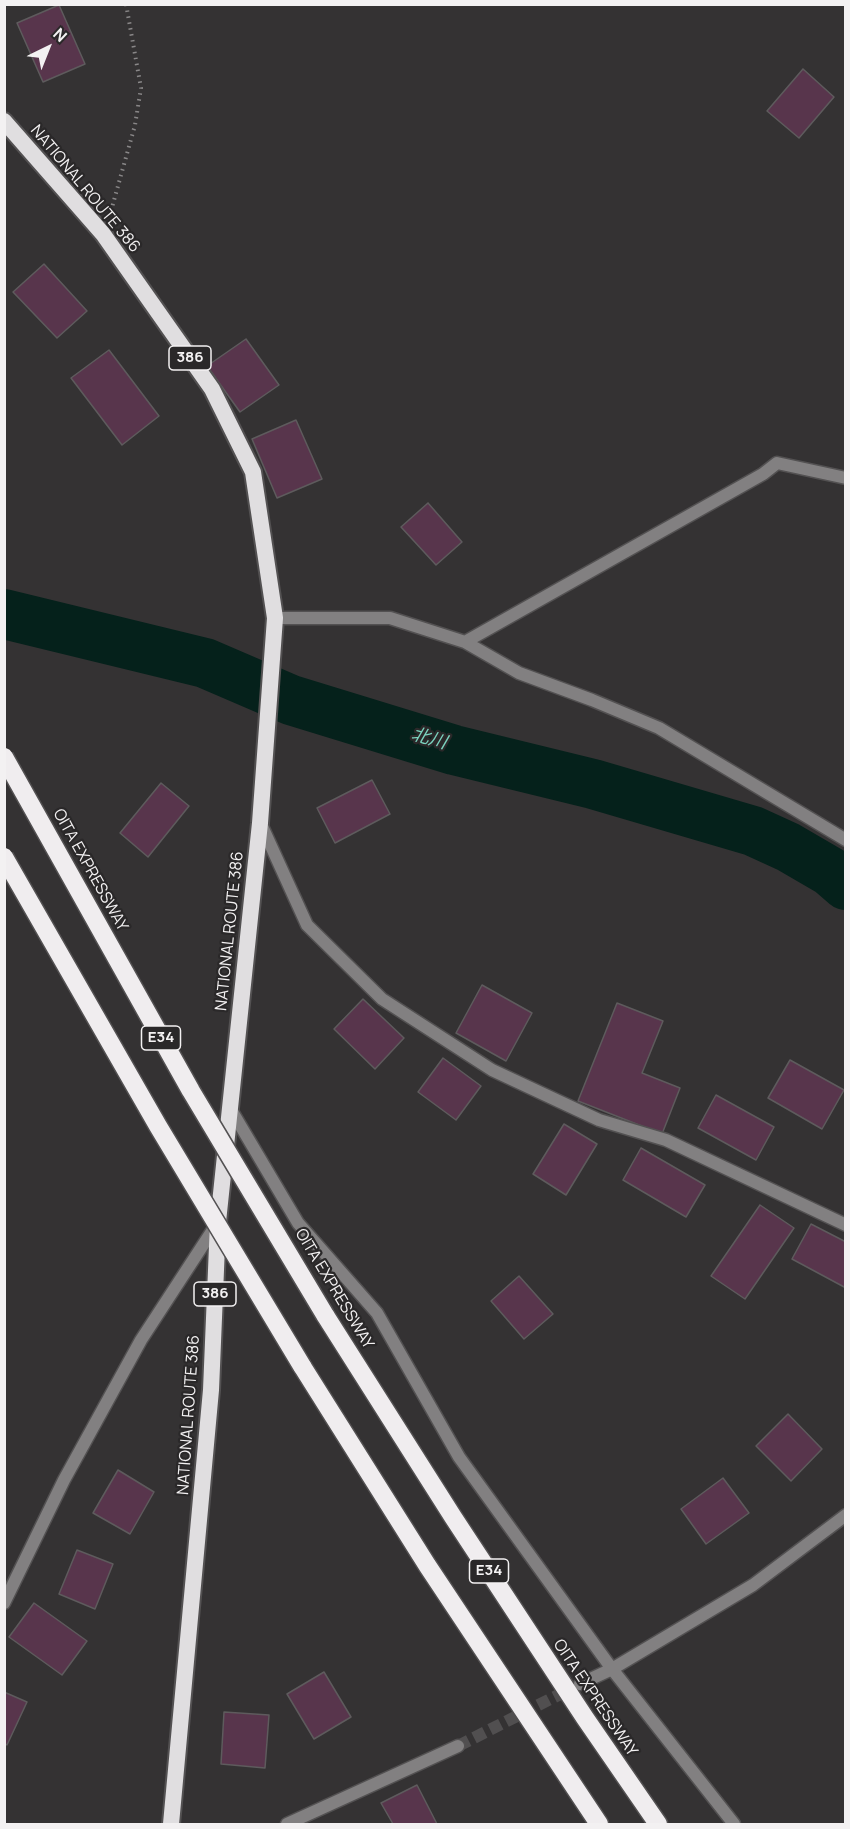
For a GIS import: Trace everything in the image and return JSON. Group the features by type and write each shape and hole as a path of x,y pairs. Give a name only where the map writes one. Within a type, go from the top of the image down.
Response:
{"highway":[{"name":"NATIONAL ROUTE 386","path":"4,121 104,234 212,389 253,472 275,618 260,823 218,1222 211,1390 171,1824"},
{"name":"OITA EXPRESSWAY","path":"4,757 191,1091 325,1315 585,1718 658,1824"},
{"name":"E34","path":"4,857 153,1116 302,1366 427,1565 599,1824"}],"street":[{"path":"465,642 763,474 777,463 846,478"},
{"path":"275,618 390,618 465,642 519,673 592,700 659,729 846,840"},
{"path":"260,823 307,925 382,999 492,1070 599,1120 666,1140 846,1225"},
{"path":"229,1108 298,1222 377,1313 459,1457 612,1669 734,1824"},
{"path":"4,1603 64,1480 141,1341 218,1222"},
{"path":"580,1684 612,1669 753,1585 846,1515"},
{"path":"287,1824 459,1746"}],"path":[{"path":"104,234 135,125 141,88 126,4"}],"building":[{"path":"59,5 85,64 43,82 17,23"},
{"path":"803,69 834,97 799,138 767,111"},
{"path":"44,264 87,311 57,338 13,292"},
{"path":"246,339 279,385 240,412 207,366"},
{"path":"109,350 159,416 122,445 71,378"},
{"path":"296,420 322,479 277,498 252,439"},
{"path":"428,503 462,542 436,565 401,527"},
{"path":"372,780 390,814 335,843 317,808"},
{"path":"161,783 189,806 148,857 120,833"},
{"path":"482,985 532,1013 506,1061 456,1033"},
{"path":"363,999 404,1038 375,1069 334,1029"},
{"path":"617,1003 663,1021 642,1073 680,1088 662,1134 578,1101"},
{"path":"443,1058 481,1086 456,1120 418,1092"},
{"path":"790,1060 844,1090 822,1129 768,1098"},
{"path":"716,1095 774,1127 756,1160 698,1128"},
{"path":"564,1124 597,1144 566,1195 533,1174"},
{"path":"641,1148 705,1185 686,1217 623,1180"},
{"path":"760,1205 794,1228 745,1299 711,1276"},
{"path":"811,1224 846,1242 846,1288 792,1259"},
{"path":"519,1276 553,1314 524,1339 491,1301"},
{"path":"788,1414 822,1449 791,1481 756,1446"},
{"path":"118,1470 154,1492 130,1534 93,1513"},
{"path":"723,1478 749,1513 706,1544 681,1509"},
{"path":"77,1550 113,1564 95,1609 59,1594"},
{"path":"34,1603 87,1641 62,1675 9,1637"},
{"path":"324,1672 351,1717 314,1739 287,1694"},
{"path":"4,1692 27,1702 7,1745 4,1743"},
{"path":"224,1712 269,1715 265,1768 221,1764"},
{"path":"417,1785 437,1824 393,1824 381,1803"}],"waterway":[{"name":"北川","path":"4,614 205,663 291,700 454,750 593,784 753,831 788,847 831,872 846,885"}],"tunnel":[{"path":"458,1746 574,1687"}]}
